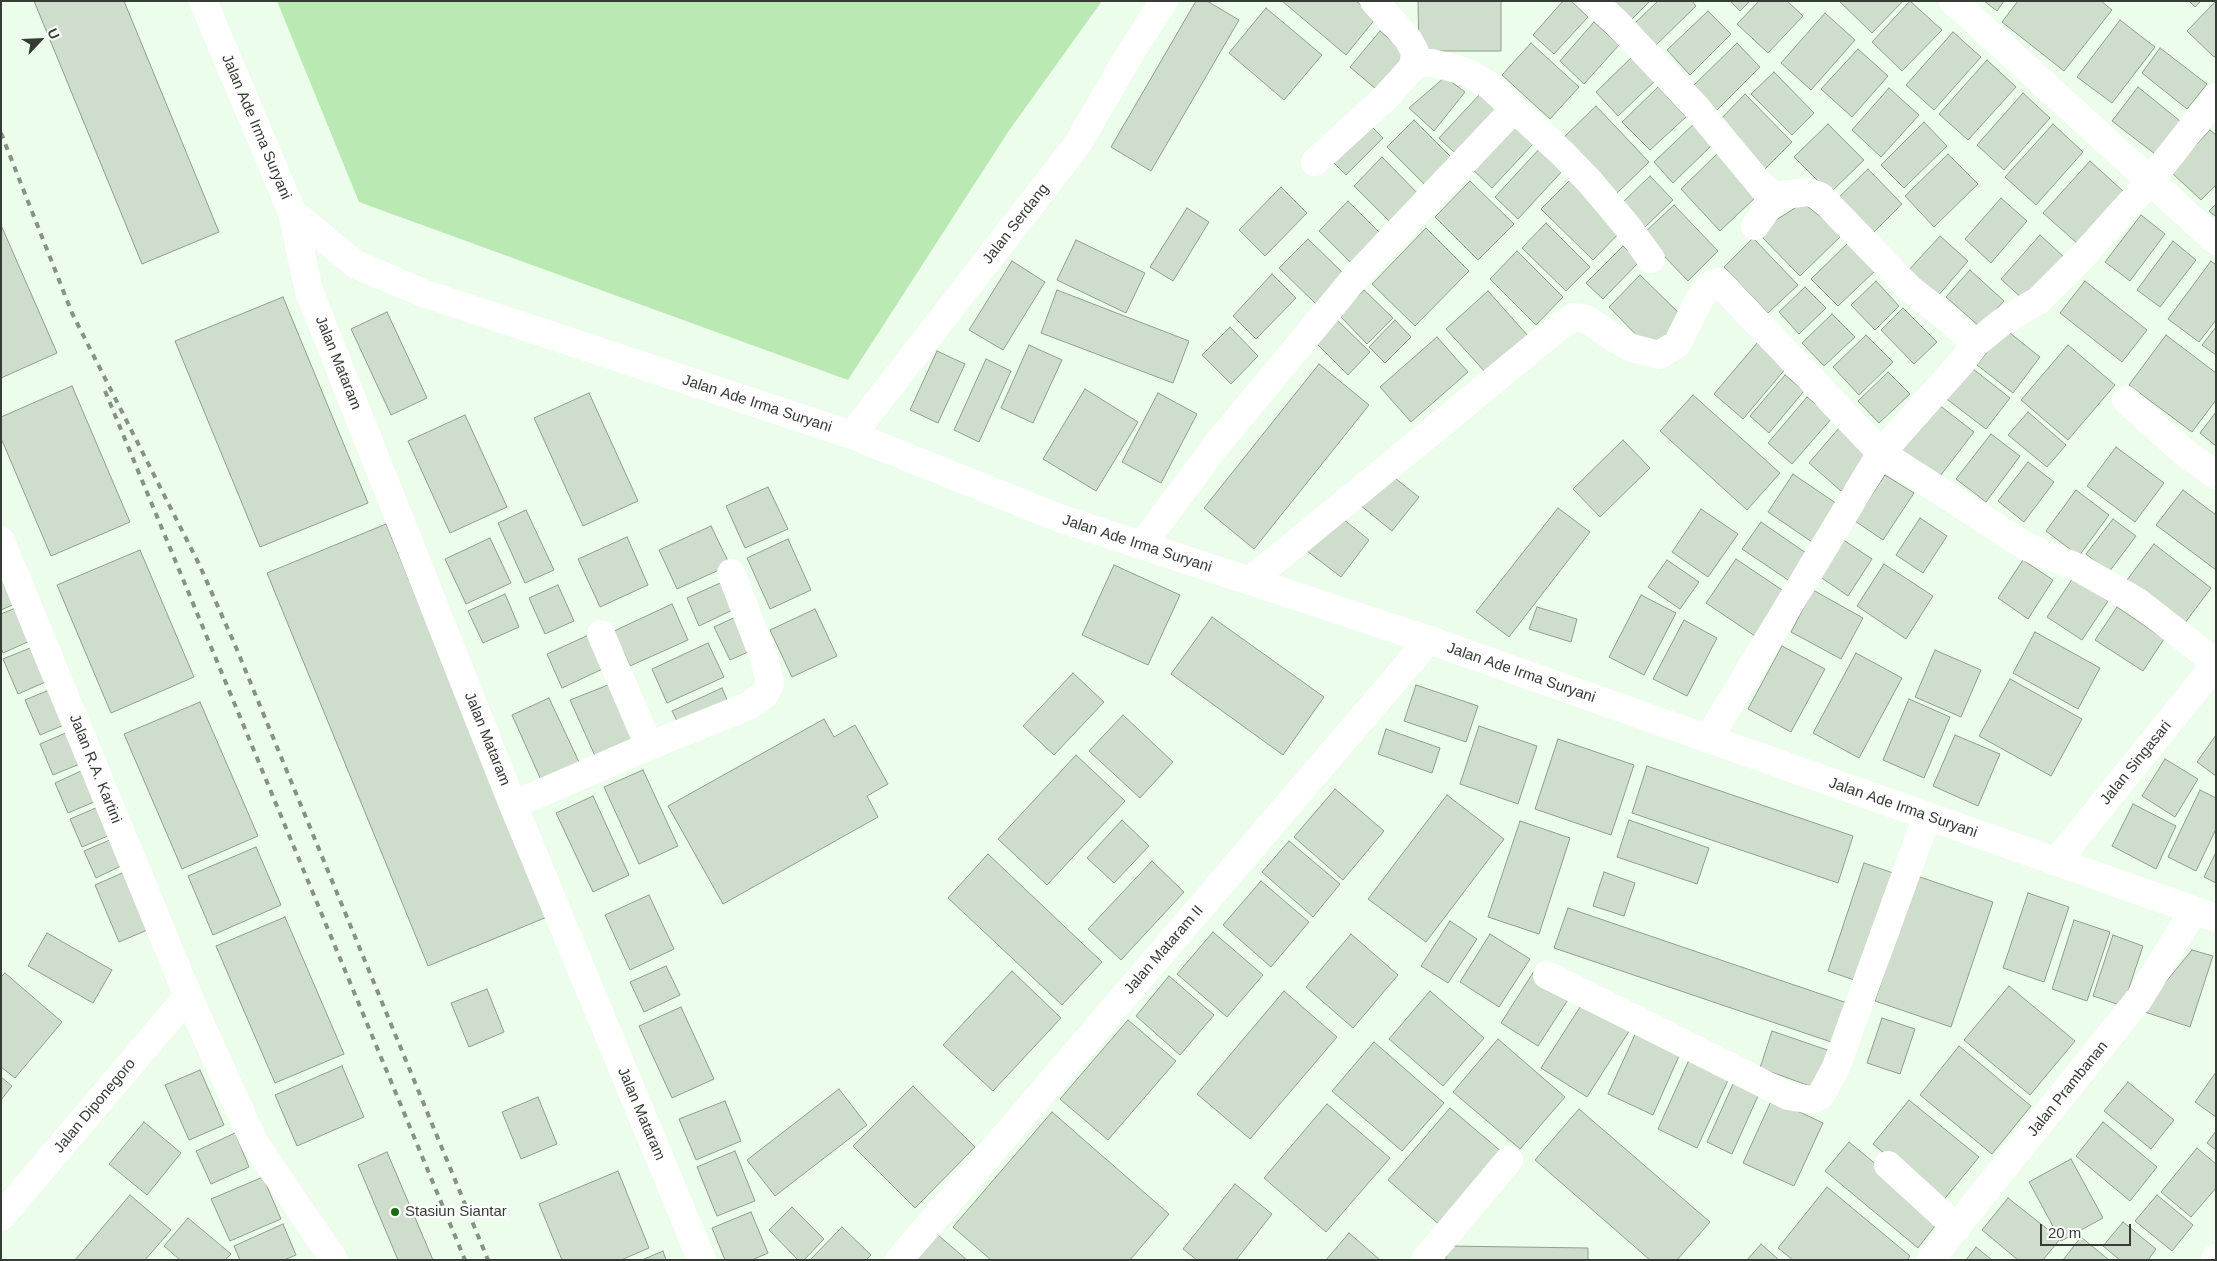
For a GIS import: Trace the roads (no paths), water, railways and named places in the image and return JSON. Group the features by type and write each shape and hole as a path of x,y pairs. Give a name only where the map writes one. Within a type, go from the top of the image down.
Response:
{"street":[{"name":"Jalan Ade Irma Suryani","path":"203,1 292,212 355,264 423,293 852,435 1059,518 1428,640 2205,914"},
{"name":"Jalan Serdang","path":"852,435 1077,145 1131,52 1164,1"},
{"path":"1315,162 1384,99 1414,67 1415,52 1408,39 1374,1"},
{"path":"1592,1 1616,22 1695,106 1764,189 1776,196 1808,192 1820,196 1910,289 1950,320 1975,344"},
{"path":"1953,1 2216,242"},
{"path":"1414,62 1432,63 1471,74 1490,86 1563,154 1590,182 1627,226 1651,260"},
{"path":"1708,739 1881,454 1962,362 1975,344 2002,322 2039,300 2080,259 2150,182 2216,97"},
{"path":"1142,545 1218,443 1347,288 1514,109"},
{"path":"1755,226 1776,196"},
{"name":"Jalan Mataram","path":"292,212 309,291 513,805 702,1260"},
{"path":"1250,581 1561,325 1574,317 1587,319 1612,337 1632,348 1659,355 1677,344 1700,298 1709,286 1715,282 1722,284 1881,454 2027,547 2079,568 2138,602 2216,663"},
{"path":"2126,400 2185,453 2216,475"},
{"name":"Jalan R.A. Kartini","path":"1,541 188,996 254,1142 334,1260"},
{"path":"513,805 649,746 748,706 765,694 770,683 765,661 731,572"},
{"path":"602,634 649,746"},
{"name":"Jalan Mataram II","path":"899,1260 1428,640"},
{"name":"Jalan Singasari","path":"2056,862 2216,663"},
{"path":"1547,975 1788,1096 1812,1100 1821,1095 1836,1067 1876,963 1928,816"},
{"name":"Jalan Prambanan","path":"1930,1260 2205,914"},
{"name":"Jalan Diponegoro","path":"1,1216 188,996"},
{"path":"1426,1260 1509,1160"},
{"path":"1888,1165 1957,1228"}],"railway":[{"path":"1,133 72,313 199,564 235,645 488,1260"},
{"path":"105,391 465,1260"}],"place":[{"name":"Stasiun Siantar","path":"395,1212"}]}
